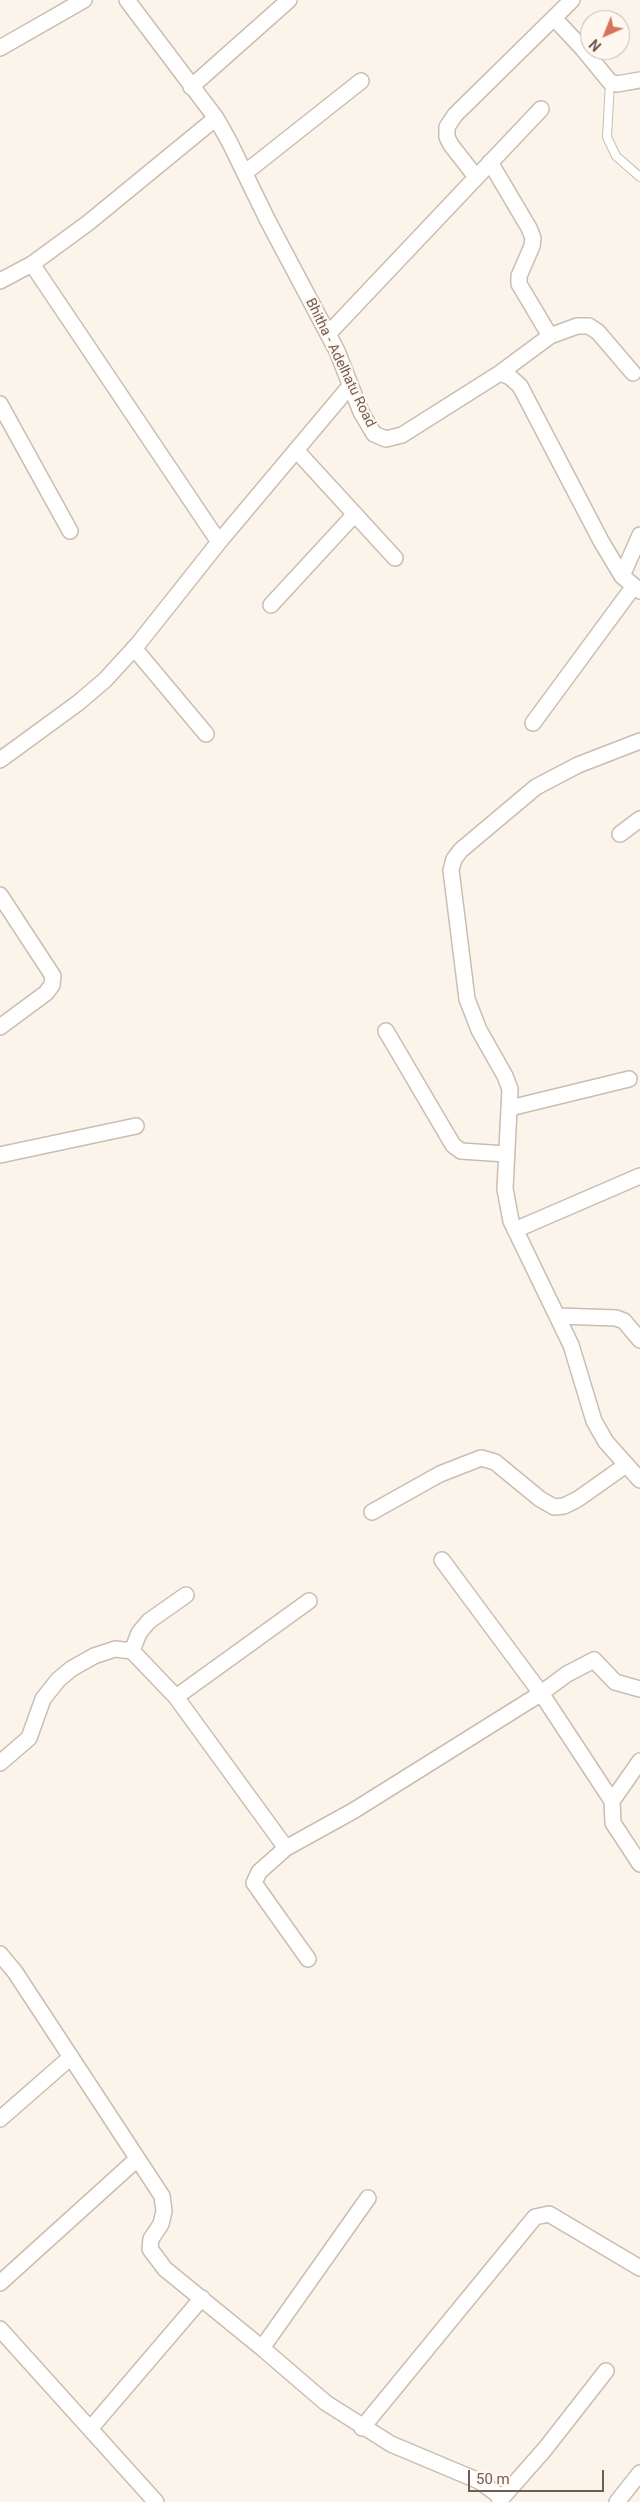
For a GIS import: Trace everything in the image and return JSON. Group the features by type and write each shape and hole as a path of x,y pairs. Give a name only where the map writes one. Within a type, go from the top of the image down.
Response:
{"street":[{"path":"0,48 84,0"},
{"name":"Bhitha - Adelhatu Road","path":"128,0 191,87 216,118 246,172 268,221 337,351 367,425 374,434 386,440 402,435 500,373"},
{"path":"191,87 289,0"},
{"path":"476,177 450,145 447,137 447,127 455,115 572,0"},
{"path":"554,18 602,73 617,84 640,80"},
{"path":"246,172 361,81"},
{"path":"328,334 541,108"},
{"path":"0,282 32,264 88,224 216,118"},
{"path":"490,162 533,238 532,246 519,276 518,284 550,336"},
{"path":"32,264 218,542"},
{"path":"533,723 637,589 622,576 601,541 520,386 500,373 550,336 577,326 589,326 598,332 633,374"},
{"path":"0,760 78,704 105,680 134,648 218,542 350,386"},
{"path":"0,404 70,531"},
{"path":"296,450 395,558"},
{"path":"271,604 355,514"},
{"path":"622,576 640,535"},
{"path":"134,648 206,734"},
{"path":"640,740 578,765 536,787 461,850 454,859 451,870 467,999 479,1030 506,1076 510,1089 505,1189 515,1230 571,1345 594,1421 606,1442 640,1480"},
{"path":"620,834 640,819"},
{"path":"0,894 53,976 52,985 46,993 0,1027"},
{"path":"386,1031 453,1145 461,1151 506,1154"},
{"path":"510,1108 629,1079"},
{"path":"0,1155 136,1126"},
{"path":"515,1230 640,1176"},
{"path":"558,1316 616,1318 624,1320 640,1340"},
{"path":"372,1512 440,1474 481,1458 495,1462 540,1499 554,1507 564,1506 578,1499 626,1465"},
{"path":"442,1560 540,1694 612,1801 613,1823 640,1864"},
{"path":"132,1651 139,1633 149,1621 186,1595"},
{"path":"176,1697 309,1601"},
{"path":"0,1763 29,1738 44,1699 58,1680 71,1669 94,1656 114,1649 132,1651 176,1697 286,1848"},
{"path":"308,1959 254,1883 258,1872 286,1848 353,1811 540,1694 567,1674 594,1660 615,1682 639,1690"},
{"path":"612,1801 640,1761"},
{"path":"0,1954 15,1972 136,2160 162,2196 164,2211 161,2224 151,2239 150,2248 165,2269 326,2403 362,2428 391,2444 479,2481 501,2500 551,2442 606,2371"},
{"path":"0,2120 70,2058"},
{"path":"0,2283 136,2160"},
{"path":"262,2348 368,2198"},
{"path":"362,2428 535,2217 549,2214 640,2268"},
{"path":"90,2429 202,2298"},
{"path":"0,2329 156,2502"},
{"path":"617,2502 640,2473"}],"lane":[{"path":"602,73 607,137 616,156 640,177"}]}
